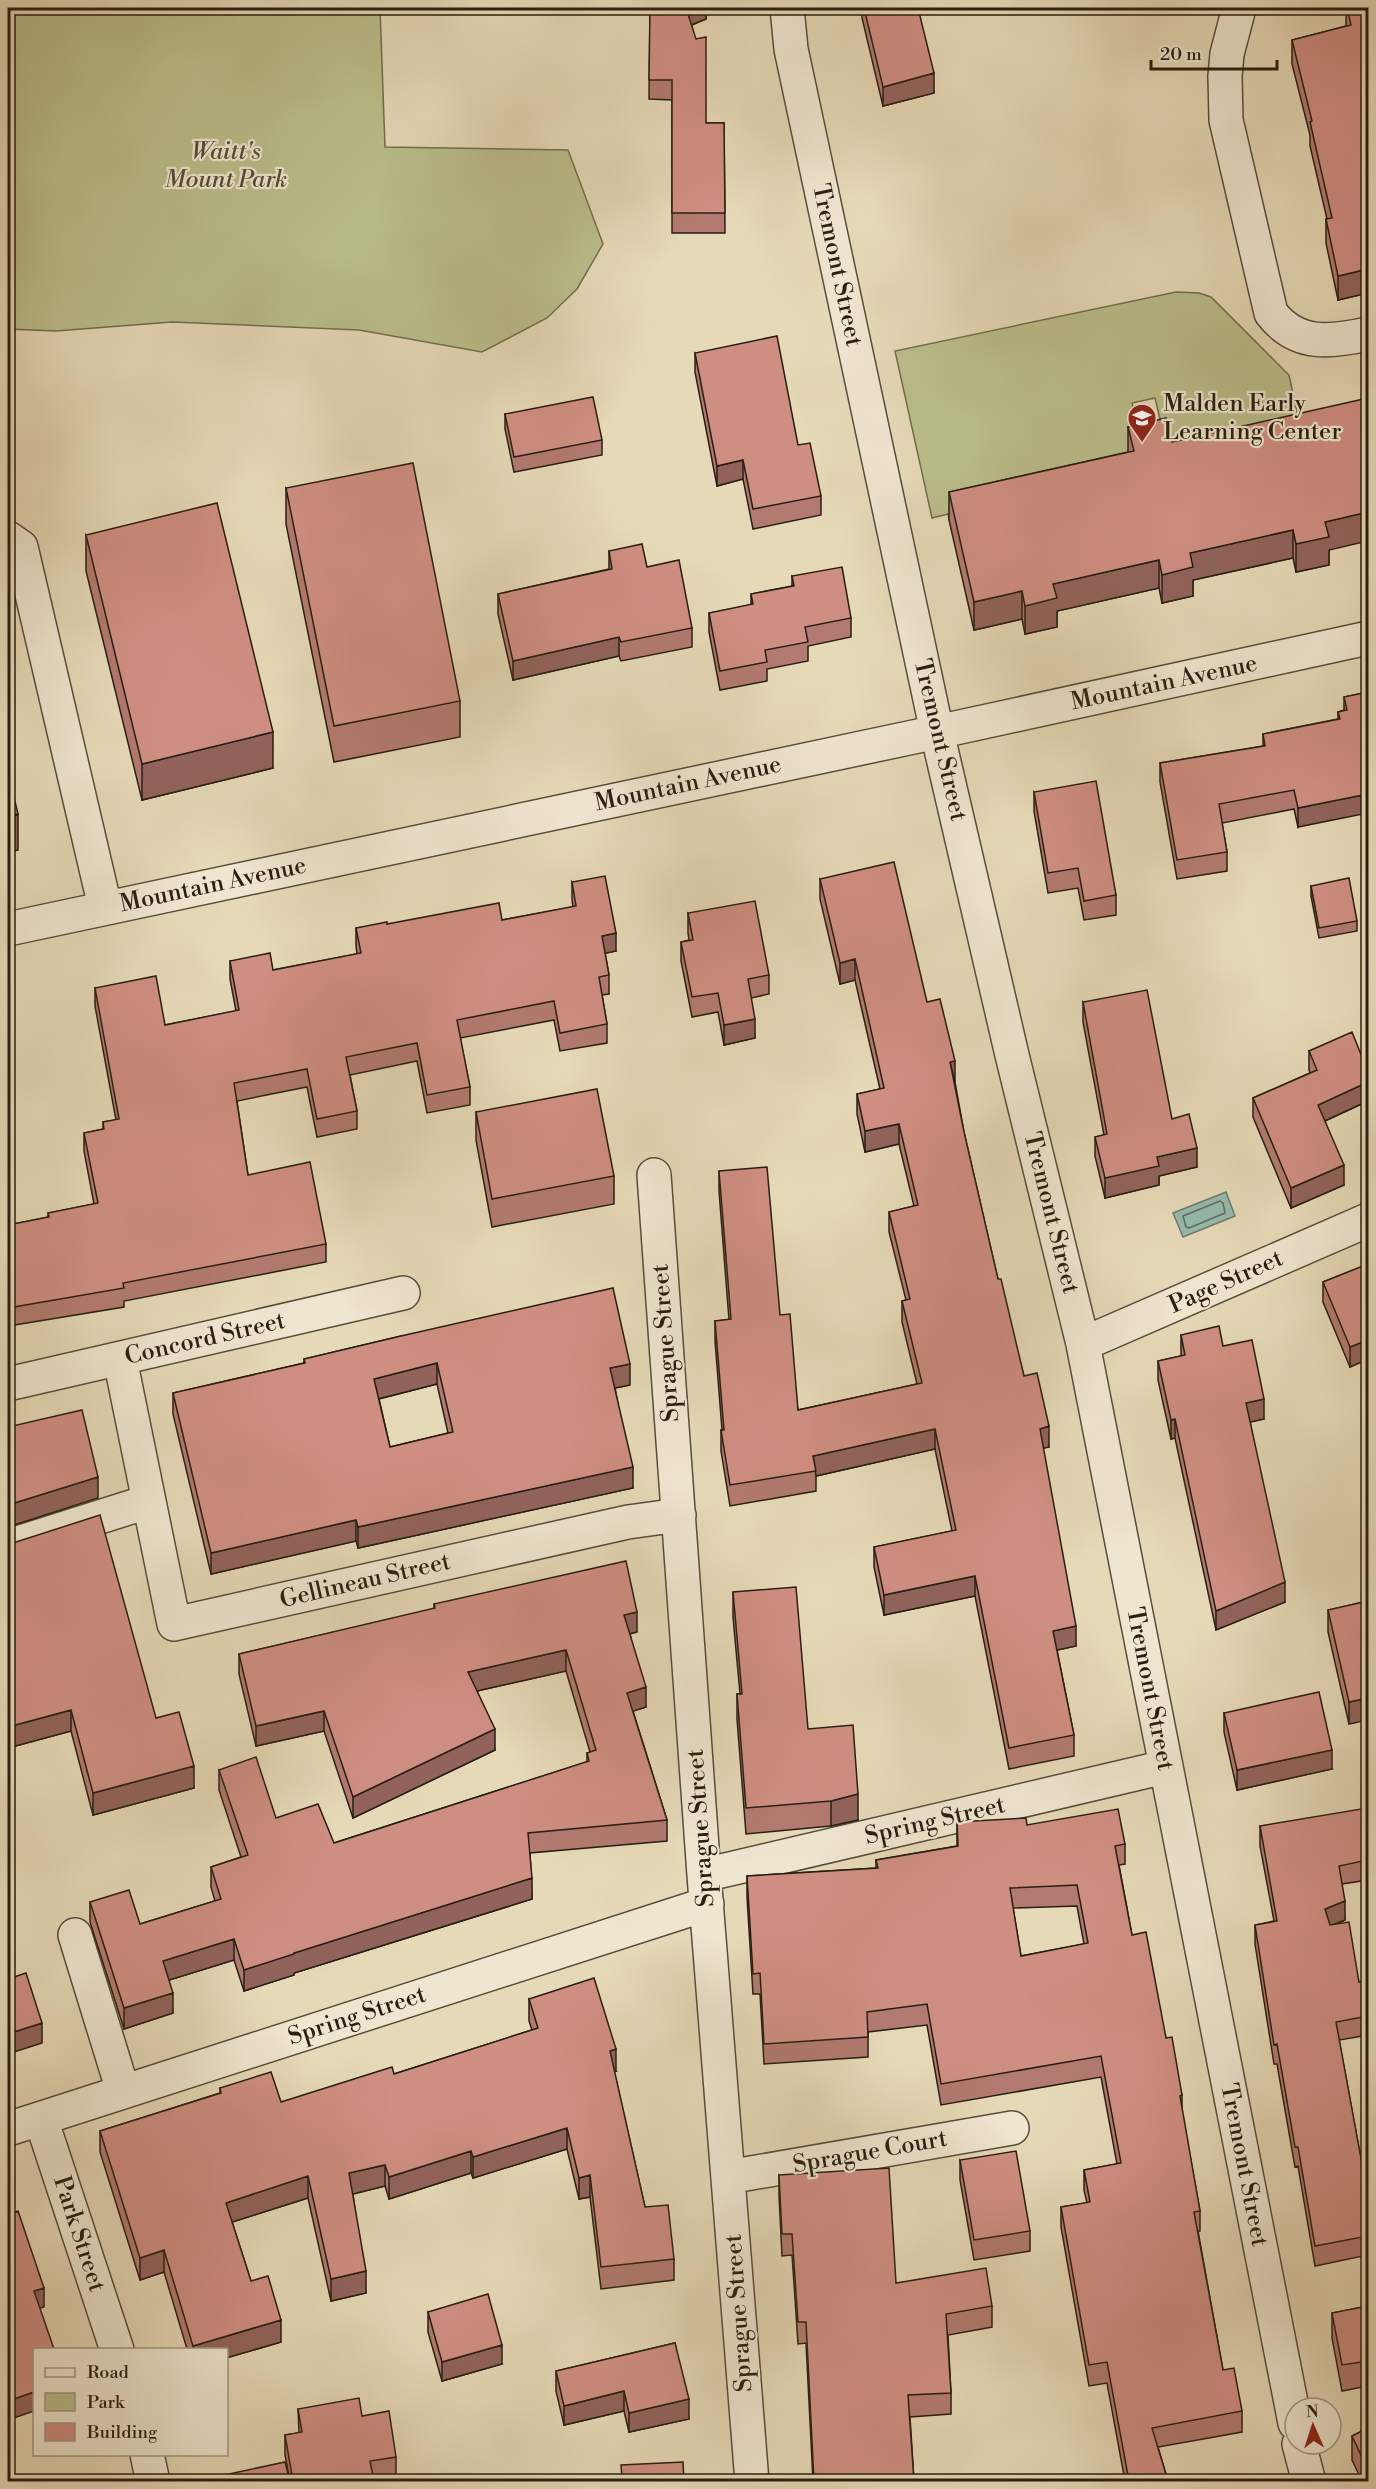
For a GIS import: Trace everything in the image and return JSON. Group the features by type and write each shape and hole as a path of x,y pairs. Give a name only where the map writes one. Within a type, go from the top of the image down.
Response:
{"street":[{"name":"Tremont Street","path":"787,8 791,49 937,732 1012,1055 1083,1344 1290,2396"},
{"path":"1239,8 1226,65 1224,94 1226,120 1271,313 1281,327 1306,339 1320,340 1368,334"},
{"path":"8,537 21,547 105,907"},
{"name":"Mountain Avenue","path":"8,928 937,732 1368,638"},
{"name":"Sprague Street","path":"654,1174 752,2481"},
{"name":"Page Street","path":"1083,1344 1368,1220"},
{"name":"Concord Street","path":"8,1384 403,1293"},
{"path":"8,1546 147,1502 120,1359"},
{"name":"Gellineau Street","path":"147,1502 174,1624 628,1522 679,1515"},
{"name":"Spring Street","path":"8,2128 123,2091 706,1889 1165,1767"},
{"path":"75,1935 123,2091"},
{"name":"Park Street","path":"41,2119 117,2348"},
{"name":"Sprague Court","path":"728,2177 1012,2128"},
{"path":"147,2456 153,2481"},
{"path":"1302,2456 1309,2481"}],"green space":[{"name":"Waitt's Mount Park","path":"8,8 380,8 385,147 568,150 603,244 577,289 547,318 482,352 359,330 172,322 56,331 8,329"},
{"path":"1176,292 1199,293 1211,297 1289,375 1303,440 1172,470 1155,398 1132,403 1143,451 949,520 948,514 932,518 895,351"}],"water":[{"path":"1226,1192 1235,1216 1183,1237 1173,1213"}],"building":[{"path":"650,8 686,8 696,39 706,37 706,123 724,123 725,213 672,213 672,80 649,80"},
{"path":"864,8 918,8 934,73 883,87"},
{"path":"1347,8 1368,8 1368,269 1338,276 1326,219 1332,218 1292,40 1351,25"},
{"path":"777,336 798,445 810,443 821,496 753,509 743,460 717,466 695,353"},
{"path":"593,397 602,440 514,457 505,414"},
{"path":"1368,398 1368,512 1325,522 1329,537 1296,544 1293,530 1190,553 1193,567 1162,575 1159,560 1053,584 1057,598 1025,606 1022,591 974,602 949,492 1134,451 1128,427 1166,418 1172,442"},
{"path":"413,463 460,701 334,726 286,488"},
{"path":"217,503 273,732 142,764 86,535"},
{"path":"642,544 647,567 679,560 692,628 621,642 619,637 513,661 498,594 612,569 609,551"},
{"path":"842,567 851,618 805,627 808,642 765,650 767,662 720,671 709,613 753,604 751,594 794,586 792,576"},
{"path":"1368,692 1368,794 1298,808 1294,790 1219,804 1227,852 1177,860 1160,763 1265,746 1263,734 1340,719 1338,712 1347,710 1344,697"},
{"path":"8,772 18,814 8,817"},
{"path":"1096,781 1116,895 1084,901 1078,868 1048,873 1034,792"},
{"path":"894,862 927,1002 940,999 955,1061 950,1062 964,1132 998,1279 1001,1279 1024,1376 1037,1373 1049,1426 1040,1429 1076,1626 1053,1631 1074,1735 1009,1748 975,1576 884,1595 874,1547 956,1530 935,1429 813,1456 816,1471 730,1485 721,1430 724,1430 715,1321 731,1319 719,1171 767,1167 780,1315 790,1314 798,1410 922,1383 902,1301 910,1299 889,1212 918,1205 899,1124 865,1131 857,1094 884,1088 855,959 840,963 820,879"},
{"path":"605,876 616,933 602,936 609,975 599,977 607,1024 560,1033 554,1001 457,1020 470,1087 427,1095 417,1043 346,1057 357,1111 317,1119 307,1069 234,1083 248,1175 310,1162 326,1244 123,1283 124,1288 8,1308 8,1225 49,1217 48,1213 98,1203 84,1133 104,1129 103,1122 119,1119 95,988 156,976 165,1025 239,1010 230,961 270,953 273,970 361,953 356,928 499,903 502,920 576,906 572,882"},
{"path":"1349,878 1357,921 1319,928 1311,886"},
{"path":"755,901 769,975 748,979 755,1019 724,1025 718,993 692,997 681,942 693,940 688,913"},
{"path":"1147,990 1172,1119 1189,1114 1197,1148 1157,1157 1159,1166 1105,1178 1095,1137 1107,1134 1083,1002"},
{"path":"1352,1032 1368,1072 1368,1082 1318,1105 1344,1165 1291,1188 1253,1098 1317,1070 1309,1051"},
{"path":"8,1087 13,1118 8,1119"},
{"path":"597,1089 614,1176 492,1199 476,1112"},
{"path":"1368,1264 1368,1340 1350,1347 1323,1282"},
{"path":"613,1288 630,1364 610,1368 633,1467 358,1527 356,1520 211,1553 173,1393 305,1363 304,1359","holes":["437,1363 453,1432 390,1447 374,1379"]},
{"path":"1219,1326 1223,1346 1252,1340 1264,1399 1246,1403 1285,1582 1216,1611 1175,1419 1171,1420 1158,1361 1185,1355 1181,1335"},
{"path":"82,1410 98,1477 8,1505 8,1427"},
{"path":"100,1515 156,1718 179,1712 194,1766 93,1793 71,1710 8,1727 8,1543"},
{"path":"626,1561 637,1612 624,1615 646,1687 627,1693 667,1820 528,1833 532,1878 244,1970 234,1939 163,1961 173,1993 124,2008 90,1902 129,1890 140,1924 221,1899 211,1867 248,1855 219,1770 256,1757 276,1818 318,1804 334,1843 589,1761 587,1753 596,1750 566,1650 468,1672 495,1729 353,1797 324,1711 256,1726 239,1654 435,1608 434,1604"},
{"path":"796,1587 808,1729 853,1725 858,1794 831,1801 746,1808 737,1694 742,1694 733,1592"},
{"path":"1368,1601 1368,1698 1349,1702 1328,1610"},
{"path":"1319,1692 1332,1750 1237,1770 1224,1713"},
{"path":"1367,1808 1368,1860 1339,1866 1345,1901 1325,1909 1330,1925 1349,1922 1359,1982 1367,1980 1368,2016 1336,2022 1366,2186 1368,2185 1368,2236 1315,2246 1277,2044 1274,2045 1255,1925 1277,1921 1260,1826"},
{"path":"1118,1809 1125,1844 1115,1846 1132,1935 1146,1932 1166,2038 1172,2037 1200,2211 1194,2212 1223,2370 1234,2368 1242,2411 1152,2428 1168,2481 1129,2481 1107,2362 1089,2365 1061,2207 1090,2202 1084,2170 1121,2163 1101,2056 941,2084 927,2004 867,2012 868,2037 764,2044 760,1973 753,1974 747,1876 878,1868 876,1860 958,1846 957,1822 1026,1818 1027,1825","holes":["1077,1885 1088,1943 1021,1956 1010,1888"]},
{"path":"26,1973 42,2023 8,2034 8,1979"},
{"path":"594,1978 616,2049 610,2051 645,2207 668,2205 674,2259 601,2267 590,2175 579,2178 567,2128 473,2157 471,2151 389,2177 385,2165 349,2173 366,2271 331,2279 308,2176 226,2203 251,2281 268,2276 281,2320 193,2346 164,2250 140,2258 100,2131 221,2093 220,2088 271,2072 281,2102 392,2067 394,2074 538,2028 529,1999"},
{"path":"1016,2151 1030,2231 974,2240 960,2160"},
{"path":"889,2168 896,2283 986,2268 992,2306 946,2314 951,2393 908,2395 914,2481 814,2481 806,2322 798,2322 792,2234 782,2234 779,2175"},
{"path":"18,2211 44,2288 34,2291 54,2348 33,2348 33,2392 8,2401 8,2215"},
{"path":"488,2294 502,2345 442,2362 428,2312"},
{"path":"1368,2306 1368,2361 1342,2365 1332,2313"},
{"path":"675,2343 689,2399 629,2413 624,2391 564,2406 556,2371"},
{"path":"359,2398 362,2416 389,2411 396,2457 370,2461 373,2476 340,2481 293,2481 285,2435 302,2432 298,2409"},
{"path":"1368,2428 1368,2470 1352,2436"},
{"path":"285,2462 290,2481 211,2481 210,2478"},
{"path":"683,2462 684,2481 596,2481 622,2478 621,2465"}],"place":[{"name":"Malden Early Learning Center","path":"1142,444"}]}
